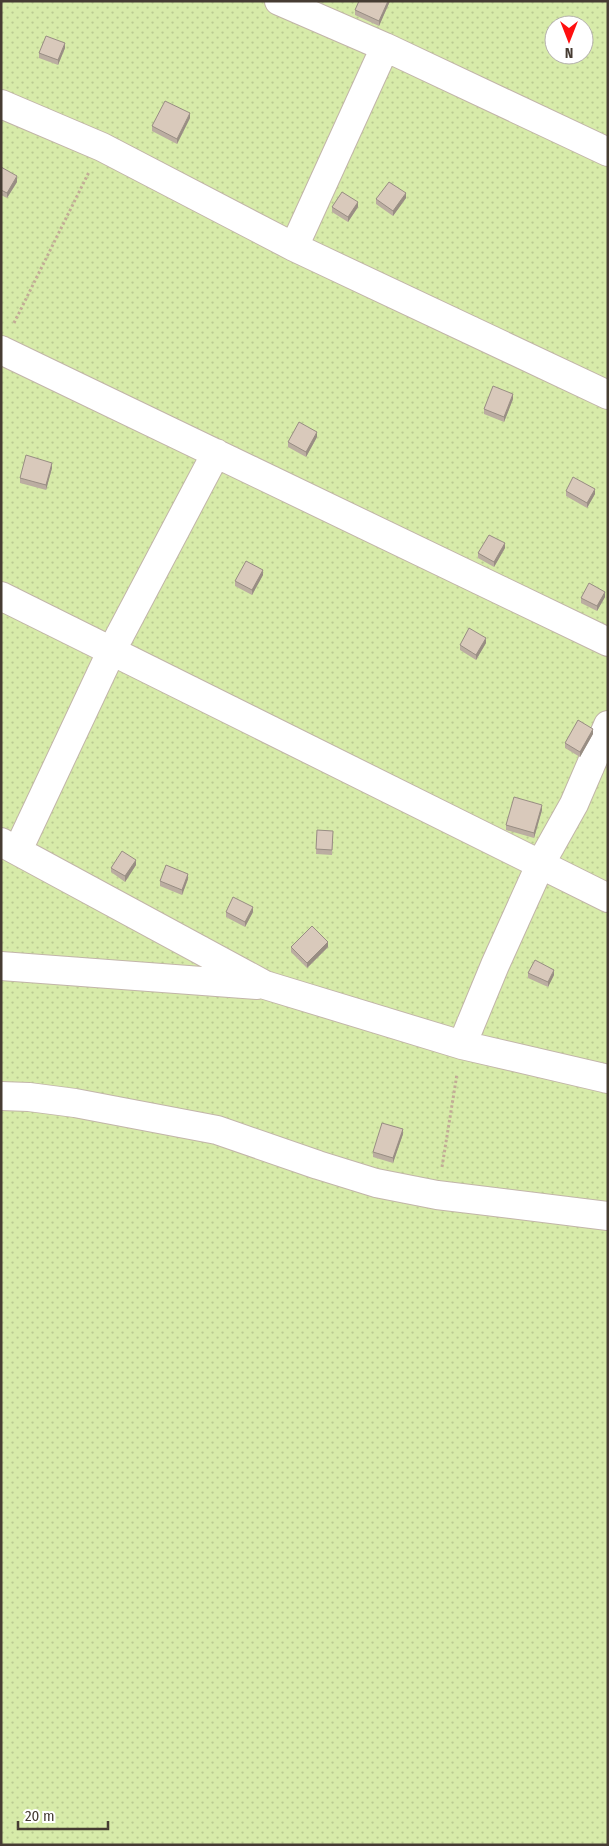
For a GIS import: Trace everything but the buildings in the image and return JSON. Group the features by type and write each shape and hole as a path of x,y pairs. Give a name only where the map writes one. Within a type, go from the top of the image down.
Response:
{"street":[{"path":"279,1 385,47 608,152"},
{"path":"294,248 385,47"},
{"path":"1,104 102,146 294,248 608,395"},
{"path":"6,340 216,453 608,642"},
{"path":"216,453 9,846 265,985 462,1045 608,1079"},
{"path":"1,596 608,898"},
{"path":"462,1045 495,965 541,863 574,804 608,725"},
{"path":"1,966 265,985"},
{"path":"1,1096 29,1097 75,1103 218,1130 376,1183 438,1195 608,1216"}],"path":[{"path":"6,340 102,146"},
{"path":"438,1195 462,1045"}],"green space":[{"path":"1,1 608,1 608,1845 1,1845"}]}
